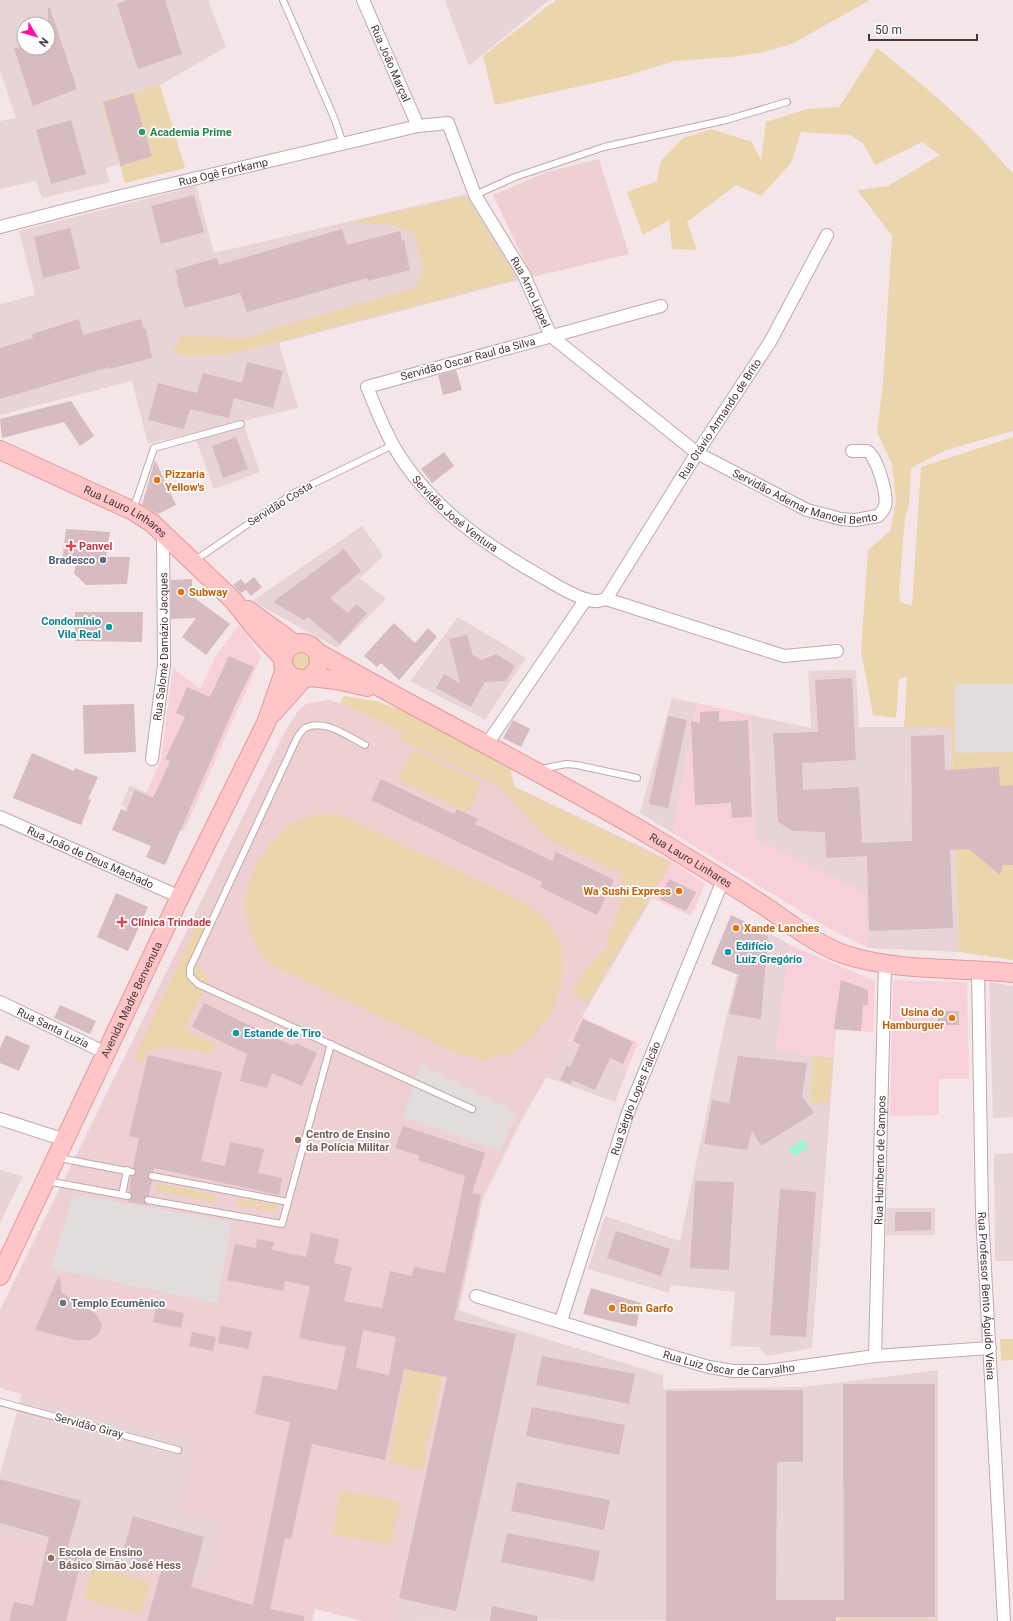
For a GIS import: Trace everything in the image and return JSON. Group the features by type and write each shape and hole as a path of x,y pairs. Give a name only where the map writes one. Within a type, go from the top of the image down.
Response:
{"main road":[{"name":"Rua Lauro Linhares","path":"0,450 133,511 152,523 233,600 284,663"},
{"name":"Rua Lauro Linhares","path":"233,600 295,644"},
{"path":"304,643 312,646 318,652 318,669 307,678 296,679 289,675 284,663 286,652 295,644 304,643"},
{"name":"Rua Lauro Linhares","path":"318,652 385,691 595,802 724,880 824,944 844,954 885,964 1013,973"},
{"name":"Avenida Madre Benvenuta","path":"0,1276 180,897 266,723 284,663"},
{"name":"Rua Lauro Linhares","path":"307,678 337,680 385,691"},
{"name":"Avenida Madre Benvenuta","path":"266,723 283,701 307,678"}],"street":[{"name":"Rua João Marçal","path":"362,0 418,126"},
{"name":"Rua Ogê Fortkamp","path":"0,227 121,196 418,126 448,123"},
{"name":"Rua Arno Lippel","path":"448,123 475,195 524,275 551,336 697,453"},
{"name":"Rua Otávio Armando de Brito","path":"606,599 697,453 770,342 827,235"},
{"name":"Servidão Oscar Raul da Silva","path":"367,387 661,306"},
{"name":"Servidão José Ventura","path":"367,387 393,445 426,492 468,529 494,549 521,565 586,599 595,602 606,599 784,656 837,651"},
{"name":"Servidão Ademar Manoel Bento","path":"697,453 807,510 841,519 855,520 878,516 885,505 885,497 874,458 867,451 852,451"},
{"name":"Rua Salomé Damázio Jacques","path":"152,759 164,665 163,533"},
{"path":"487,744 586,599"},
{"name":"Rua João de Deus Machado","path":"0,817 180,897"},
{"name":"Rua Sérgio Lopes Falcão","path":"561,1322 627,1115 724,880"},
{"name":"Rua Humberto de Campos","path":"875,1356 885,964"},
{"name":"Rua Professor Bento Águido Vieira","path":"978,970 982,1197 1004,1621"},
{"name":"Rua Santa Luzia","path":"0,1002 106,1053"},
{"path":"0,1119 65,1140"},
{"name":"Rua Luiz Oscar de Carvalho","path":"476,1296 657,1352 709,1367 733,1371 767,1371 875,1356 990,1348"}],"lane":[{"path":"283,0 335,120 343,144"},
{"path":"475,195 515,177 604,147 726,120 787,102"},
{"path":"133,511 154,448 241,424"},
{"name":"Servidão Costa","path":"193,561 292,494 393,445"},
{"path":"365,745 330,728 316,725 305,729 297,738 190,968 190,976 198,984 472,1109"},
{"path":"537,770 566,764 637,778"},
{"path":"148,1200 282,1224 332,1044"},
{"path":"45,1181 125,1195 129,1171 56,1157"},
{"path":"152,1176 288,1202"},
{"name":"Servidão Giray","path":"0,1402 178,1450"}],"shaded area":[{"path":"0,0 208,0 226,47 160,85 101,101 120,164 106,168 110,182 42,198 36,181 0,189 0,121 16,118 0,70"},
{"path":"445,0 549,0 469,66"},
{"path":"556,0 870,0 792,44 759,53 731,57 674,61 626,76 495,105 483,56"},
{"path":"877,48 913,77 965,123 998,156 1013,174 1013,431 946,450 911,468 909,506 905,517 899,592 900,602 912,606 921,467 1013,437 1013,960 959,952 951,727 904,727 907,677 899,679 896,718 873,715 861,651 868,550 890,531 896,502 892,464 877,432 883,383 892,236 857,190 888,186 940,155 922,142 875,165 863,143 850,135 801,132 791,163 761,196 736,185 687,222 697,250 672,249 669,220 643,235 627,192 657,181 661,161 683,138 711,129 752,142 761,160 766,122 807,109 839,107"},
{"name":"Academia Prime","path":"160,85 185,168 125,183 101,101"},
{"path":"599,159 629,254 532,277 493,195 547,172"},
{"path":"196,186 214,253 466,194 519,280 279,343 298,408 148,444 132,381 0,415 0,304 35,295 19,231"},
{"path":"466,196 517,279 231,354 189,357 172,352 182,335 243,339 278,327 415,288 423,270 414,233 392,225 347,223"},
{"path":"244,426 260,472 214,489 196,440"},
{"path":"362,526 383,556 360,578 386,599 337,648 252,601"},
{"path":"458,617 526,658 485,720 410,681"},
{"path":"240,624 261,657 192,813 146,793 161,760 173,668 200,689 217,654"},
{"path":"301,650 309,653 312,661 309,669 301,672 293,669 290,661 293,653"},
{"path":"856,670 859,727 951,727 959,952 868,948 865,893 755,839 751,715 811,728 808,671"},
{"path":"955,684 1013,684 1013,752 955,753"},
{"path":"344,696 376,701 416,715 509,761 514,786 340,703"},
{"path":"672,698 697,703 673,833 640,813"},
{"name":"Centro de Ensino da Polícia Militar","path":"328,700 340,703 673,862 522,1119 483,1198 392,1621 363,1621 315,1609 312,1621 0,1621 0,1534 205,1582 220,1522 179,1510 195,1443 0,1388 0,1310 284,733 298,711 306,704"},
{"path":"697,703 751,715 755,839 866,893 868,948 828,928 673,833"},
{"path":"402,733 671,863 588,1002 572,993 584,970 606,948 608,936 622,901 622,874 550,841 497,785 398,739"},
{"path":"413,750 482,783 467,813 398,780"},
{"path":"130,785 192,813 183,832 121,805"},
{"path":"315,814 338,814 527,904 546,920 561,942 563,972 555,1006 536,1034 513,1053 483,1060 456,1053 267,963 255,944 247,922 245,908 246,894 250,879 256,865 273,840 295,822"},
{"name":"Wa Sushi Express","path":"673,862 705,884 691,916 652,898"},
{"path":"198,923 211,928 195,962 209,980 184,1029 217,1045 210,1053 173,1047 149,1050 143,1063 134,1058"},
{"path":"748,928 775,936 790,945 776,1051 834,1057 812,1348 767,1356 759,1347 730,1346 735,1292 671,1285 669,1293 588,1269 605,1216 680,1241 725,1023"},
{"path":"790,945 875,981 873,1032 836,1030 834,1057 776,1051"},
{"path":"893,980 967,982 969,1079 939,1079 939,1115 890,1116"},
{"path":"989,982 1013,986 1013,1117 993,1118"},
{"path":"582,1017 638,1043 628,1068 568,1040"},
{"path":"568,1040 628,1068 615,1102 546,1077"},
{"path":"813,1057 832,1058 829,1103 810,1102"},
{"path":"421,1064 517,1112 500,1151 403,1117"},
{"path":"803,1139 809,1147 794,1157 788,1149"},
{"path":"1013,1153 1013,1261 995,1261 994,1154"},
{"path":"0,1170 23,1176 0,1223"},
{"path":"157,1183 216,1195 216,1201 214,1202 155,1190"},
{"path":"73,1194 232,1222 217,1303 51,1269"},
{"path":"238,1198 276,1205 276,1211 236,1205"},
{"path":"887,1208 935,1208 935,1235 886,1235"},
{"path":"459,1310 489,1321 663,1375 663,1389 804,1387 938,1370 938,1620 392,1621"},
{"path":"1000,1339 1013,1339 1013,1360 1001,1361"},
{"path":"406,1369 442,1376 423,1470 388,1463"},
{"path":"22,1394 195,1443 180,1510 220,1522 205,1582 0,1534 0,1474"},
{"path":"341,1490 401,1502 391,1544 332,1535"},
{"path":"93,1566 150,1582 141,1614 84,1599"},
{"path":"838,1619 938,1620 938,1621 838,1621"}],"building":[{"path":"128,0 165,0 182,54 138,69 117,4"},
{"path":"48,8 50,8 53,16 48,16"},
{"path":"56,26 77,89 33,106 17,56 56,56"},
{"path":"133,93 152,156 121,166 103,102"},
{"path":"71,120 86,174 51,184 36,130"},
{"path":"194,195 204,232 161,244 151,206"},
{"path":"70,228 80,269 43,278 34,237"},
{"path":"342,229 347,245 400,231 402,241 404,240 410,270 368,281 367,278 247,312 240,293 185,308 176,279 178,279 175,270 217,258 219,265"},
{"path":"79,319 83,335 141,319 144,329 146,329 152,358 109,369 109,367 0,399 0,348 33,338 32,334"},
{"path":"247,362 283,371 273,408 234,398 229,418 190,409 184,429 148,420 158,383 197,393 203,373 242,383"},
{"path":"456,370 462,390 443,395 438,375"},
{"path":"71,401 94,436 80,446 64,422 2,438 0,419"},
{"path":"236,437 248,469 223,478 212,446"},
{"path":"444,452 454,466 432,483 421,469"},
{"name":"Pizzaria Yellow's","path":"155,460 176,505 158,514 142,505"},
{"name":"Bradesco","path":"66,529 110,532 106,557 130,557 127,584 86,585 74,573 76,563 62,562"},
{"path":"344,549 361,571 330,598 348,613 356,604 367,613 340,644 308,617 304,620 273,602"},
{"path":"254,577 262,587 251,596 246,590 241,593 233,585 241,579 245,584"},
{"path":"192,579 192,596 230,624 206,655 182,637 196,618 171,619 171,580"},
{"name":"Condomínio Vila Real","path":"75,612 143,612 142,642 75,641"},
{"path":"394,623 415,643 428,628 437,637 399,680 381,663 377,667 364,656"},
{"path":"467,635 473,655 482,660 496,654 515,666 506,681 485,682 471,707 436,688 444,674 460,683 449,639"},
{"path":"229,656 254,667 239,697 165,865 146,857 151,846 112,830 121,809 126,811 135,790 153,798 170,761 165,759 185,717 176,713 187,687 210,697"},
{"path":"852,678 856,760 802,763 803,790 859,787 862,843 912,841 911,736 944,735 945,770 999,767 1000,786 1013,785 1013,865 1003,865 1000,875 969,849 950,850 953,928 869,931 867,856 826,858 825,832 793,831 778,822 773,733 818,732 815,680"},
{"path":"134,704 136,752 84,754 83,705"},
{"path":"719,711 719,722 748,720 752,817 732,818 731,803 695,805 691,721 700,723 700,712"},
{"path":"668,716 687,720 668,808 649,804"},
{"path":"513,720 530,729 521,747 503,738"},
{"path":"32,753 74,771 75,768 98,777 88,799 91,800 81,825 13,798"},
{"path":"381,779 454,814 457,809 478,819 475,824 552,861 556,852 614,880 597,915 540,887 542,882 371,800"},
{"path":"669,879 696,892 686,911 660,899"},
{"name":"Clínica Trindade","path":"116,893 148,907 128,951 97,937"},
{"path":"731,915 748,923 746,930 768,936 761,1019 729,1014 739,975 711,964"},
{"path":"841,980 868,990 868,1005 863,1005 861,1031 834,1029"},
{"path":"204,1003 282,1041 294,1046 295,1043 317,1053 302,1086 272,1073 267,1088 240,1081 247,1054 192,1027"},
{"path":"60,1005 96,1021 90,1034 54,1018"},
{"path":"938,1011 959,1011 959,1025 938,1025"},
{"path":"583,1019 633,1042 623,1064 610,1058 595,1090 572,1080 571,1084 560,1080 567,1065 570,1067 580,1045 573,1041"},
{"path":"6,1035 30,1046 19,1071 0,1063 0,1048"},
{"path":"148,1055 222,1072 201,1161 225,1166 230,1142 264,1149 258,1173 282,1178 279,1195 154,1168 153,1172 148,1175 148,1178 152,1180 149,1196 144,1200 147,1205 127,1202 132,1196 129,1192 131,1176 136,1173 133,1168 139,1138 129,1136"},
{"path":"738,1056 807,1063 802,1096 814,1113 761,1146 752,1131 747,1150 704,1144 712,1100 729,1103"},
{"path":"403,1126 485,1153 472,1193 481,1195 454,1320 516,1334 456,1611 399,1598 447,1377 404,1369 385,1460 312,1444 291,1539 285,1538 270,1609 304,1616 304,1621 147,1621 162,1568 122,1556 133,1516 204,1537 191,1587 253,1605 290,1422 255,1414 263,1375 337,1390 346,1347 299,1338 310,1286 285,1281 283,1291 227,1280 235,1244 256,1248 257,1239 274,1242 272,1250 306,1257 311,1233 339,1239 334,1263 352,1267 344,1301 382,1308 390,1271 412,1276 414,1267 445,1273 465,1176 418,1160 420,1156 395,1148","holes":["363,1330 396,1337 389,1375 356,1368"]},
{"path":"695,1181 734,1182 729,1270 690,1268"},
{"path":"780,1189 816,1192 806,1337 770,1335"},
{"path":"895,1212 931,1212 931,1230 895,1231"},
{"path":"616,1231 670,1249 661,1276 607,1258"},
{"name":"Templo Ecumênico","path":"59,1275 62,1293 96,1314 102,1325 99,1334 90,1340 76,1340 35,1330"},
{"name":"Bom Garfo","path":"591,1288 641,1303 636,1327 583,1314"},
{"path":"156,1307 184,1313 181,1328 153,1322"},
{"path":"221,1326 252,1332 248,1349 218,1343"},
{"path":"192,1332 216,1337 213,1351 189,1346"},
{"path":"542,1356 635,1374 629,1404 536,1385"},
{"path":"843,1384 935,1384 935,1617 836,1617 836,1621 666,1621 666,1391 803,1390 803,1462 777,1462 776,1600 844,1600"},
{"path":"532,1407 625,1425 619,1455 526,1436"},
{"path":"0,1479 81,1501 66,1553 82,1558 66,1621 9,1621 14,1602 33,1606 49,1537 0,1523"},
{"path":"517,1482 610,1500 604,1530 511,1511"},
{"path":"507,1533 600,1551 594,1581 501,1562"},
{"path":"492,1606 538,1616 537,1621 490,1621"}],"place":[{"name":"Academia Prime","path":"142,132"},
{"name":"Pizzaria Yellow's","path":"157,480"},
{"name":"Panvel","path":"71,546"},
{"name":"Bradesco","path":"103,560"},
{"name":"Subway","path":"181,592"},
{"name":"Condomínio Vila Real","path":"109,627"},
{"name":"Wa Sushi Express","path":"679,891"},
{"name":"Clínica Trindade","path":"122,922"},
{"name":"Xande Lanches","path":"736,928"},
{"name":"Edifício Luiz Gregório","path":"728,952"},
{"name":"Usina do Hamburguer","path":"952,1018"},
{"name":"Estande de Tiro","path":"236,1033"},
{"name":"Centro de Ensino da Polícia Militar","path":"298,1140"},
{"name":"Templo Ecumênico","path":"63,1303"},
{"name":"Bom Garfo","path":"612,1308"},
{"name":"Escola de Ensino Básico Simão José Hess","path":"51,1558"}]}
